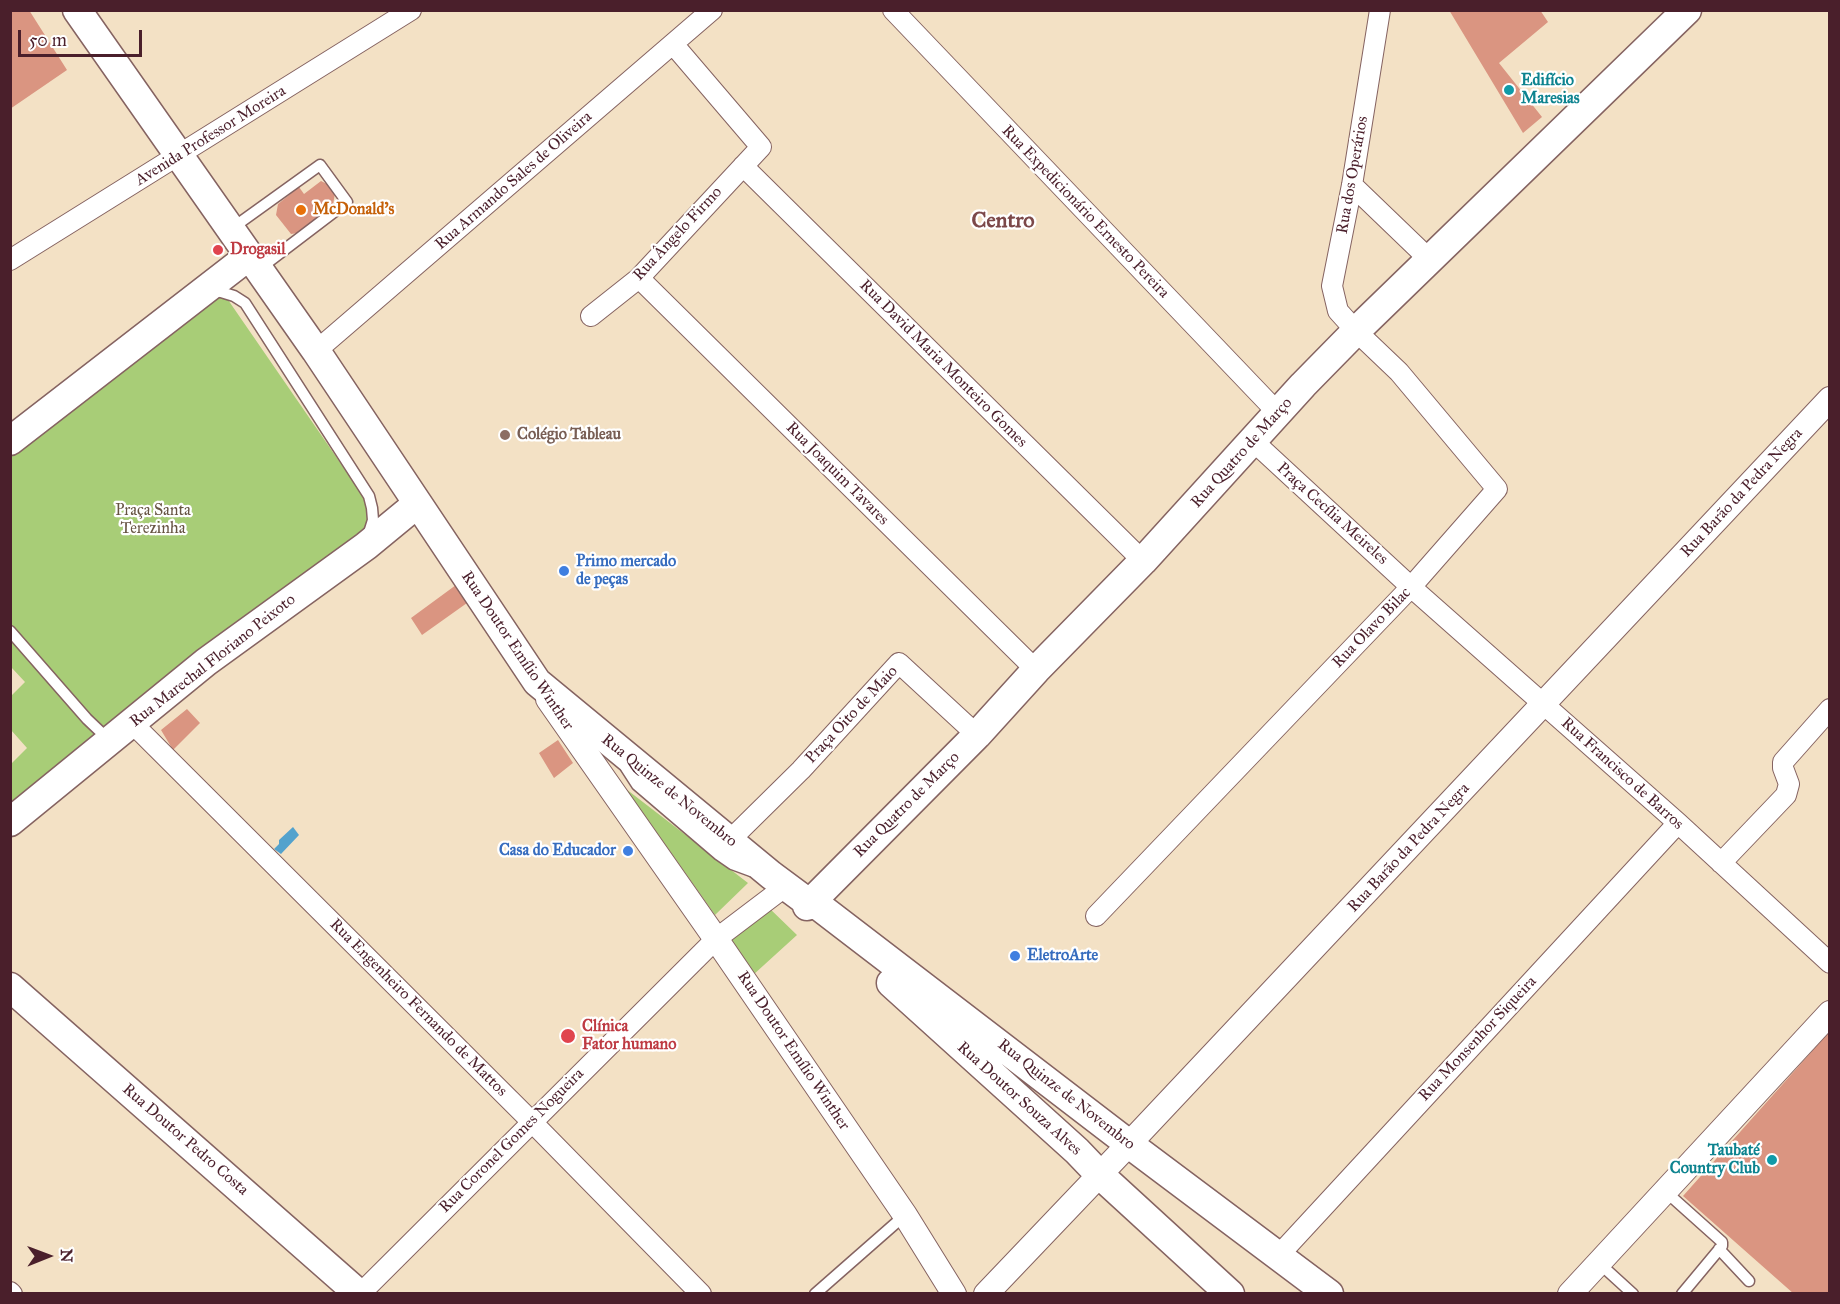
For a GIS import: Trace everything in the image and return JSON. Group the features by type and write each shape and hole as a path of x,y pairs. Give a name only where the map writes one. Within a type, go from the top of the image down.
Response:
{"main road":[{"name":"Rua Doutor Emílio Winther","path":"77,10 316,351 537,682"},
{"name":"Rua Quatro de Março","path":"796,893 977,735 1356,332 1687,10"},
{"path":"10,441 203,291 254,262"},
{"name":"Rua Marechal Floriano Peixoto","path":"10,822 206,662 366,546 417,504"},
{"name":"Rua Quinze de Novembro","path":"537,682 729,841 796,893 1329,1293"},
{"name":"Rua Doutor Souza Alves","path":"796,893 1230,1293"},
{"name":"Rua Doutor Pedro Costa","path":"10,987 359,1293"},
{"path":"1077,1151 1094,1148 1104,1135 1104,1124"}],"street":[{"name":"Rua Armando Sales de Oliveira","path":"316,351 712,10"},
{"name":"Rua Expedicionário Ernesto Pereira","path":"893,10 1278,413"},
{"name":"Rua dos Operários","path":"1356,332 1338,311 1332,286 1352,185 1380,10"},
{"name":"Avenida Professor Moreira","path":"10,260 180,156 405,12"},
{"name":"Rua Ângelo Firmo","path":"591,316 639,278 761,147 673,44"},
{"name":"Rua David Maria Monteiro Gomes","path":"742,166 1143,561"},
{"path":"1352,185 1430,261"},
{"name":"Rua Joaquim Tavares","path":"639,278 1036,670"},
{"name":"Rua Olavo Bilac","path":"1096,916 1411,587 1497,489 1399,372 1356,332"},
{"name":"Rua Barão da Pedra Negra","path":"986,1293 1830,399"},
{"name":"Praça Cecília Meireles","path":"1253,441 1411,587"},
{"name":"Rua Francisco de Barros","path":"1411,587 1677,823 1830,963"},
{"name":"Praça Oito de Maio","path":"729,841 801,770 899,663 977,735"},
{"name":"Rua Doutor Emílio Winther","path":"537,682 905,1215 954,1293"},
{"path":"1721,863 1786,795 1789,784 1783,762 1830,709"},
{"name":"Rua Engenheiro Fernando de Mattos","path":"132,723 701,1293"},
{"name":"Rua Monsenhor Siqueira","path":"1279,1255 1677,823"},
{"name":"Rua Quatro de Março","path":"716,939 796,893"},
{"name":"Rua Coronel Gomes Nogueira","path":"359,1293 716,939"},
{"path":"1570,1293 1830,1013"}],"lane":[{"path":"231,229 320,165 347,202 254,262"},
{"path":"203,291 221,292 245,303 369,496 373,520 366,546"},
{"path":"10,631 87,719 110,741"},
{"path":"620,751 628,772 637,785 719,855 732,864 796,893"},
{"path":"1665,1191 1721,1239 1722,1246 1682,1293"},
{"path":"814,1293 905,1215"},
{"path":"1719,1249 1749,1281"},
{"path":"1599,1263 1633,1293"}],"green space":[{"name":"Praça Santa Terezinha","path":"224,294 368,503 370,513 366,527 11,810 11,764 27,748 11,730 11,696 25,682 11,667 11,456"},
{"path":"626,789 748,883 715,915"},
{"path":"766,905 797,935 753,975 725,937"}],"water":[{"path":"293,827 299,835 281,854 274,849 279,844 279,840"}],"building":[{"path":"10,10 29,10 67,70 10,109"},
{"name":"Edifício Maresias","path":"1449,10 1540,10 1548,22 1499,63 1542,117 1523,133"},
{"name":"McDonald's","path":"321,181 331,186 335,193 333,205 298,233 291,234 276,215 278,204 299,187 304,194"},
{"path":"456,585 467,603 422,635 411,618"},
{"path":"187,709 200,723 173,750 161,730"},
{"path":"558,740 573,763 554,778 539,753"},
{"name":"Taubaté Country Club","path":"1830,1031 1830,1294 1794,1294 1683,1196"}],"place":[{"name":"Edifício Maresias","path":"1509,90"},
{"name":"McDonald's","path":"301,210"},
{"name":"Drogasil","path":"218,250"},
{"name":"Colégio Tableau","path":"505,435"},
{"name":"Primo mercado de peças","path":"564,571"},
{"name":"Casa do Educador","path":"628,851"},
{"name":"EletroArte","path":"1015,956"},
{"name":"Clínica Fator humano","path":"568,1036"},
{"name":"Taubaté Country Club","path":"1772,1160"}],"district":[{"name":"Centro","path":"1003,222"}]}
